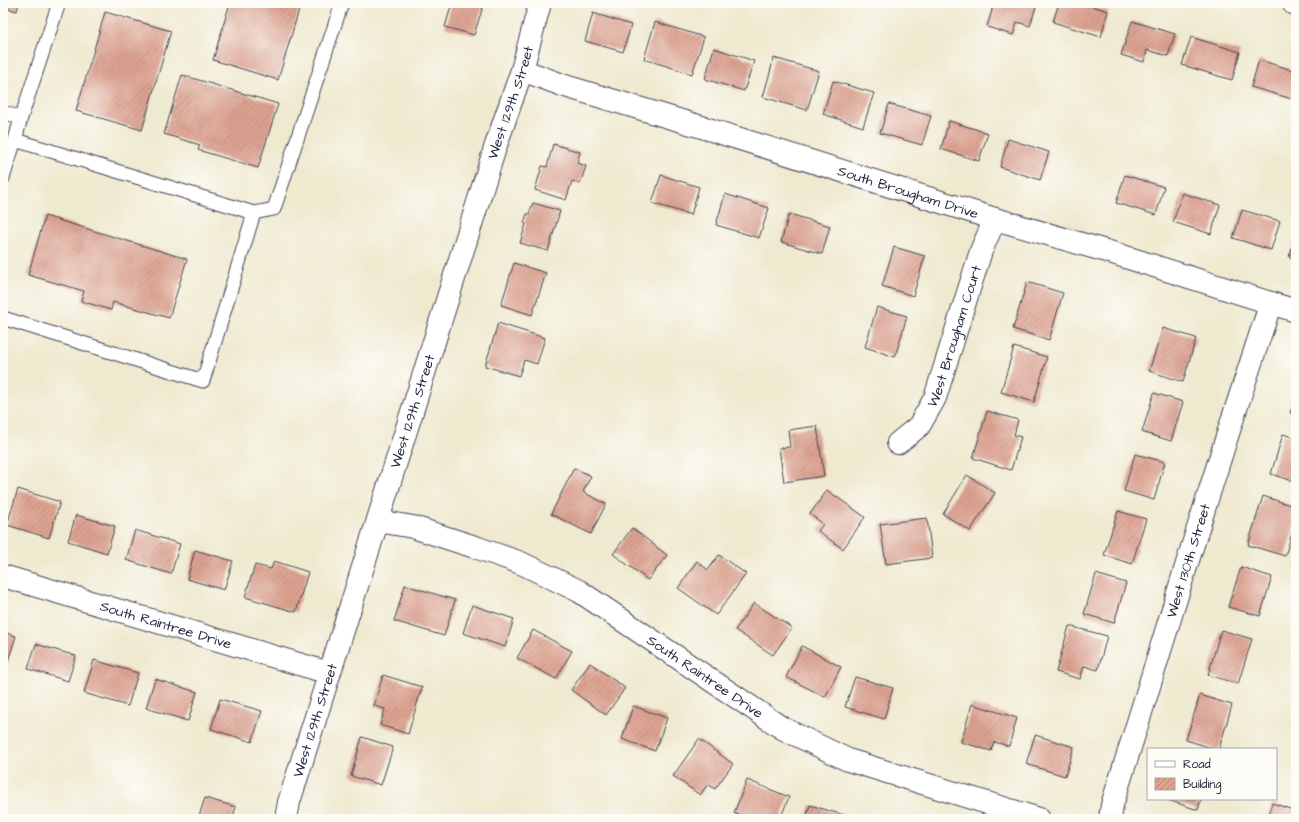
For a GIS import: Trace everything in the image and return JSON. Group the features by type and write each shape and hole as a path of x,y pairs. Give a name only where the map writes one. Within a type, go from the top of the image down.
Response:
{"street":[{"name":"West 129th Street","path":"286,819 289,802 329,674 496,145 522,70 540,3"},
{"name":"South Brougham Drive","path":"522,70 565,86 705,128 995,219 1113,253 1296,311"},
{"name":"West Brougham Court","path":"898,443 919,426 936,398 982,251 995,219"},
{"name":"West 130th Street","path":"1110,819 1112,805 1252,359 1271,303"},
{"name":"South Raintree Drive","path":"378,521 413,527 486,550 521,563 579,591 782,728 848,760 1039,819"},
{"name":"South Raintree Drive","path":"3,576 329,674"}],"lane":[{"path":"3,178 59,3"},
{"path":"15,140 254,213 274,209 342,3"},
{"path":"3,112 21,118"},
{"path":"3,318 203,381 254,213"}],"building":[{"path":"3,3 19,3 17,11 3,7"},
{"path":"230,3 301,3 278,80 213,60"},
{"path":"452,3 484,3 474,35 445,27"},
{"path":"994,3 1037,3 1030,26 1017,22 1013,35 987,27"},
{"path":"1059,3 1082,3 1108,11 1101,37 1053,22"},
{"path":"105,12 171,31 142,130 76,111"},
{"path":"593,13 631,25 623,52 585,41"},
{"path":"1132,21 1175,34 1168,56 1147,50 1144,62 1121,55"},
{"path":"655,22 704,37 692,74 644,59"},
{"path":"1191,37 1240,52 1232,80 1182,65"},
{"path":"714,48 754,61 744,91 705,79"},
{"path":"774,58 819,71 807,110 763,97"},
{"path":"1259,60 1296,71 1296,84 1292,99 1251,87"},
{"path":"182,75 278,104 258,168 198,150 200,145 164,134"},
{"path":"833,81 874,93 863,127 823,114"},
{"path":"889,104 931,116 922,145 880,133"},
{"path":"949,121 988,133 979,161 941,149"},
{"path":"1008,139 1049,152 1040,180 1000,167"},
{"path":"553,144 580,152 577,163 586,166 580,184 572,181 566,200 535,190 542,166 547,167"},
{"path":"661,175 699,187 691,215 652,203"},
{"path":"1125,175 1164,187 1156,215 1116,203"},
{"path":"1182,193 1220,205 1211,234 1173,222"},
{"path":"725,194 769,208 759,238 716,225"},
{"path":"533,203 560,211 548,251 520,243 526,224 524,223"},
{"path":"1242,210 1280,221 1271,250 1233,238"},
{"path":"789,214 830,226 822,254 781,242"},
{"path":"45,216 187,259 169,318 113,302 111,310 81,301 84,291 28,275"},
{"path":"1296,236 1296,259 1289,257"},
{"path":"894,247 925,256 913,296 882,286"},
{"path":"514,263 546,273 532,315 501,305"},
{"path":"1027,282 1063,293 1049,340 1013,329"},
{"path":"877,307 907,316 895,357 865,347"},
{"path":"498,323 545,338 537,364 524,360 519,376 485,366"},
{"path":"1163,328 1196,338 1183,382 1149,371"},
{"path":"1014,347 1047,357 1034,402 1001,392"},
{"path":"1154,393 1183,402 1171,441 1142,432"},
{"path":"1296,395 1296,414 1290,413"},
{"path":"987,411 1018,420 1014,435 1021,437 1011,470 973,458"},
{"path":"817,426 824,476 784,482 779,448 790,447 788,430"},
{"path":"1283,434 1296,438 1296,482 1271,474"},
{"path":"1135,454 1165,462 1154,500 1124,491"},
{"path":"574,468 591,476 583,492 606,504 591,534 551,514"},
{"path":"967,475 995,493 970,531 943,514"},
{"path":"18,489 60,502 49,538 7,525"},
{"path":"827,490 865,517 843,549 818,531 823,524 810,514"},
{"path":"1263,496 1296,507 1296,520 1285,556 1248,545"},
{"path":"1118,511 1146,519 1132,564 1104,555"},
{"path":"76,515 115,526 107,553 68,541"},
{"path":"927,518 932,558 886,564 880,524"},
{"path":"632,528 667,555 648,580 613,554"},
{"path":"135,530 180,544 171,574 126,560"},
{"path":"195,550 233,561 224,590 187,579"},
{"path":"719,555 746,574 716,615 678,588 697,561 708,570"},
{"path":"274,561 308,572 296,612 245,597 255,565 271,569"},
{"path":"1241,567 1272,577 1260,616 1228,607"},
{"path":"1096,574 1126,583 1114,623 1084,614"},
{"path":"405,585 455,600 444,636 394,621"},
{"path":"754,603 792,628 773,655 735,630"},
{"path":"472,605 514,619 505,647 463,633"},
{"path":"1069,626 1107,636 1098,670 1084,666 1080,679 1056,672"},
{"path":"533,630 572,651 556,679 517,658"},
{"path":"1221,630 1252,639 1238,684 1208,675"},
{"path":"3,632 16,636 6,667 3,666"},
{"path":"36,644 76,656 68,681 28,669"},
{"path":"802,646 841,667 825,697 786,677"},
{"path":"94,660 138,673 128,706 84,693"},
{"path":"590,663 625,688 606,715 571,690"},
{"path":"383,675 422,687 408,734 380,725 385,709 374,706"},
{"path":"855,677 893,688 884,719 845,707"},
{"path":"155,679 197,692 188,721 146,708"},
{"path":"1200,695 1232,705 1219,748 1212,748 1186,740"},
{"path":"220,699 262,711 252,742 211,729"},
{"path":"972,704 1017,718 1009,746 994,742 991,751 961,742"},
{"path":"633,706 667,718 655,751 622,739"},
{"path":"1035,735 1074,747 1065,776 1026,764"},
{"path":"362,737 393,747 381,785 351,776"},
{"path":"699,739 733,764 715,789 708,784 700,795 673,776"},
{"path":"747,780 789,797 780,819 748,819 734,813"},
{"path":"205,798 236,807 232,819 198,819"},
{"path":"1168,800 1201,800 1198,810"},
{"path":"1272,803 1296,811 1296,819 1267,819"},
{"path":"810,805 850,817 849,819 806,819"}]}
